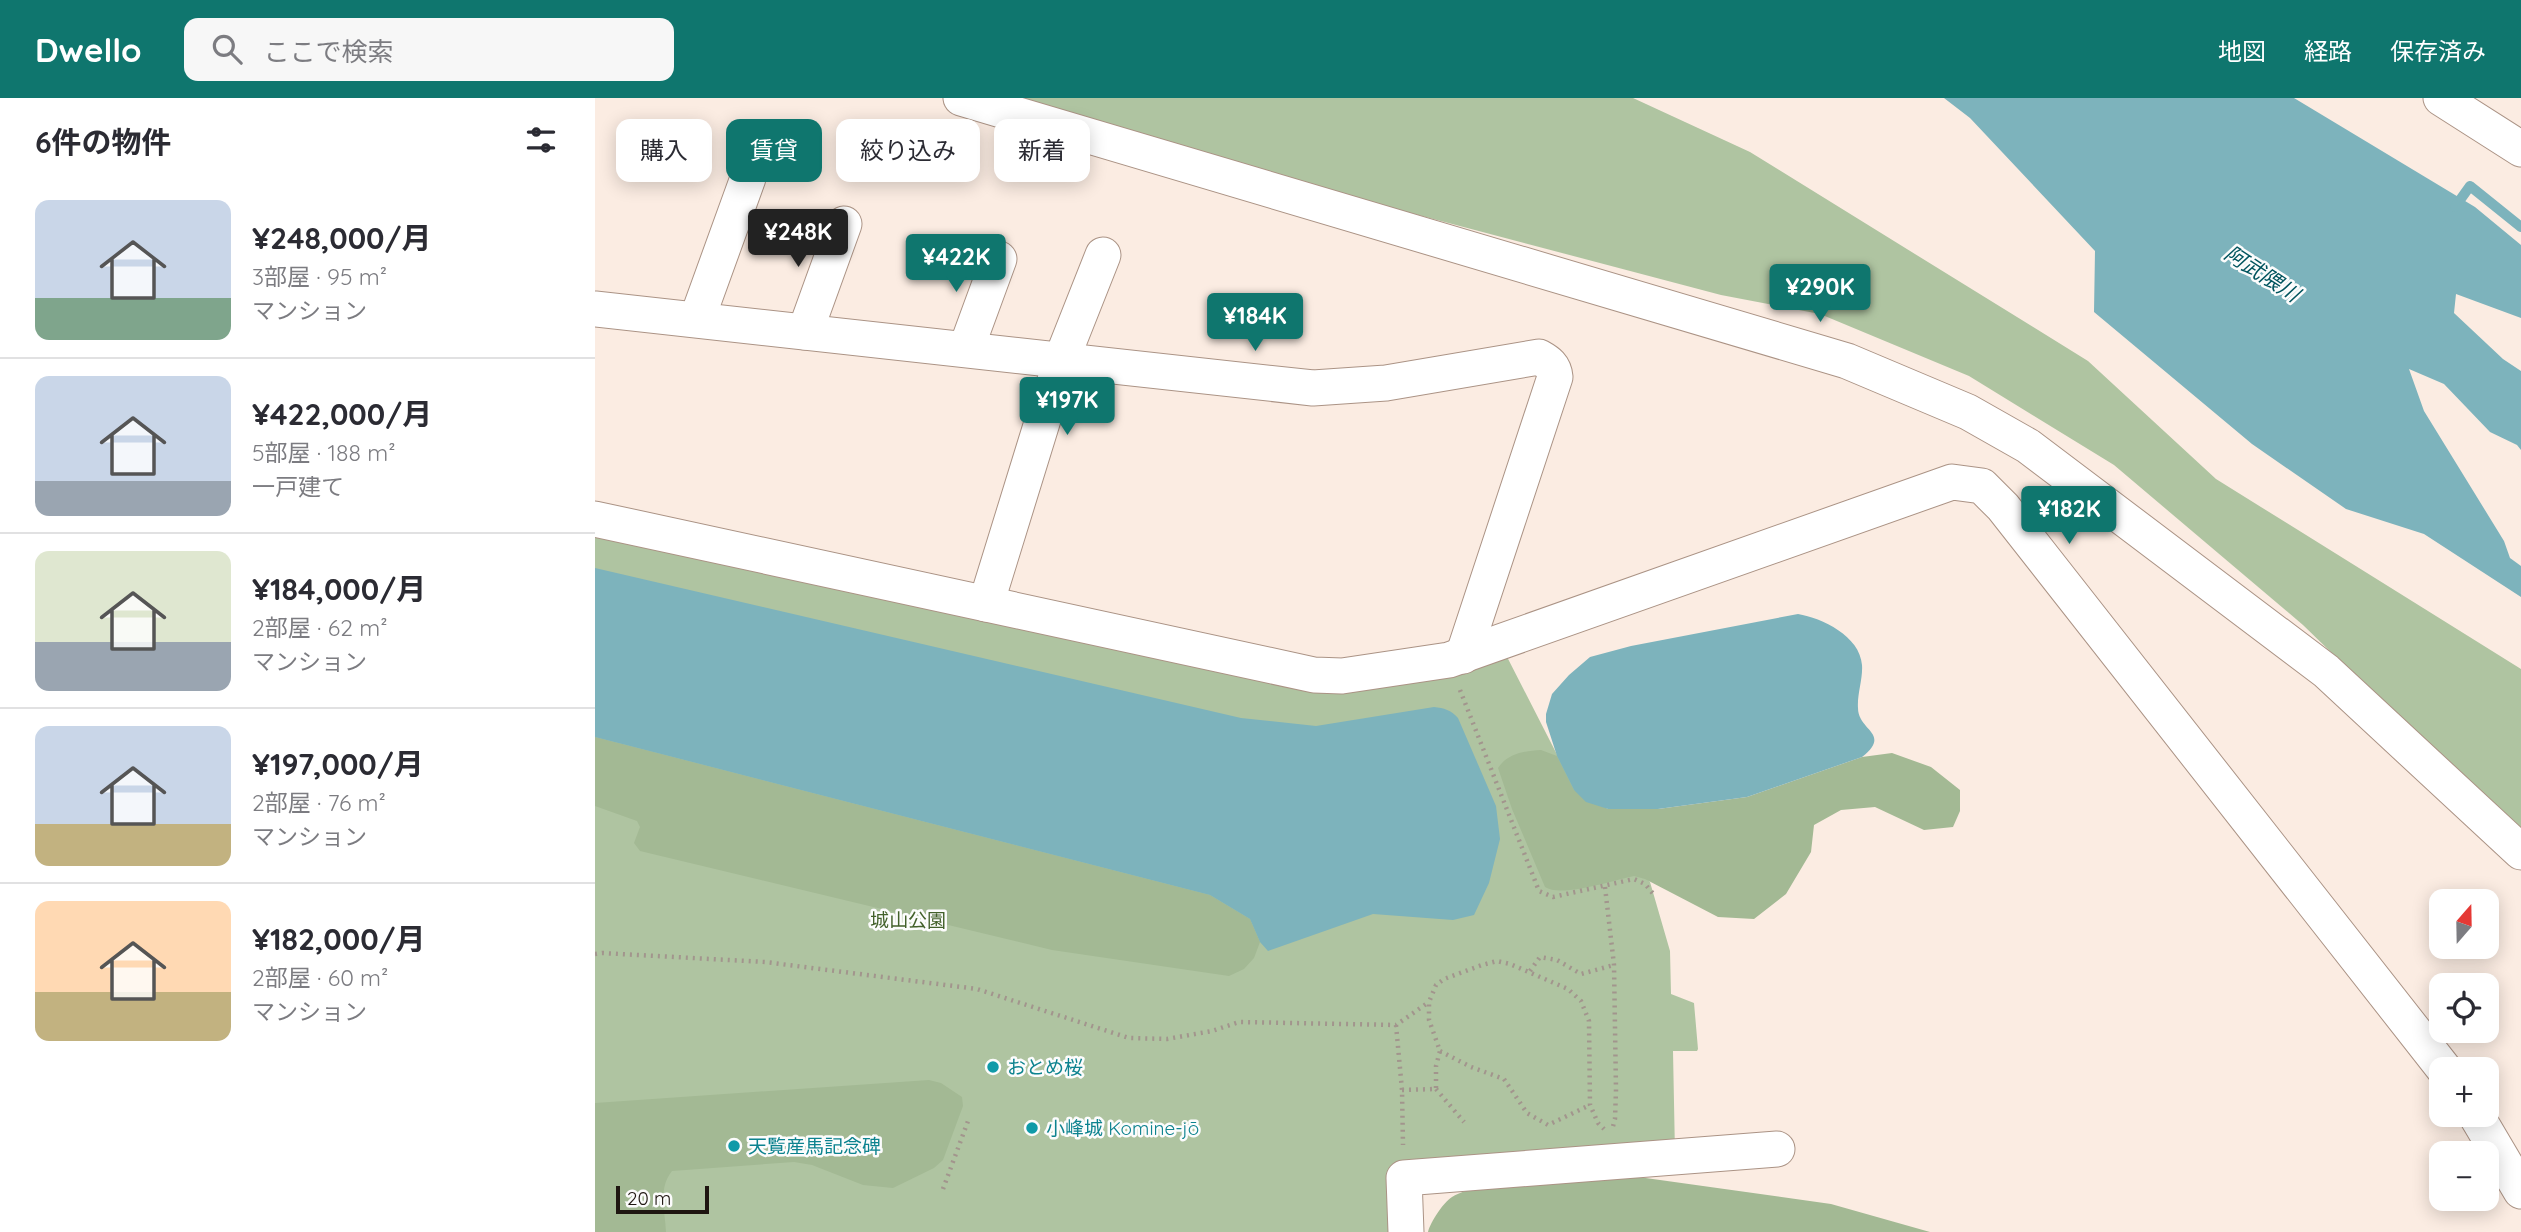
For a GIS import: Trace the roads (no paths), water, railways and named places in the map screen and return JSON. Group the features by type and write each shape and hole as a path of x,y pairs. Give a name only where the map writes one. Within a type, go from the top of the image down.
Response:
{"street":[{"path":"961,98 1847,361 1968,412 2028,446 2326,671 2521,852"},
{"path":"2441,98 2521,149"},
{"path":"697,319 747,182"},
{"path":"805,332 844,225"},
{"path":"986,604 1061,361 1103,255"},
{"path":"967,349 999,259"},
{"path":"595,309 1313,388 1386,383 1539,357 1549,363 1555,377 1456,658"},
{"path":"595,519 1314,675 1342,676 1456,658 1952,482 1982,486 2003,507 2435,1057"},
{"path":"2483,1127 2521,1191"},
{"path":"1406,1232 1404,1178 1777,1149"}],"water":[{"name":"阿武隈川","path":"1944,98 2294,98 2475,207 2521,245 2521,318 2456,294 2454,313 2503,359 2521,371 2521,450 2517,445 2490,432 2444,384 2409,369 2424,411 2504,541 2510,558 2521,566 2521,597 2424,534 2346,509 2252,444 2094,312 2095,251 1970,118"},
{"path":"595,568 1241,718 1316,726 1434,707 1444,709 1458,718 1496,806 1500,839 1489,883 1474,915 1453,920 1373,914 1268,951 1260,942 1250,919 1210,895 595,737"},
{"path":"1798,614 1838,630 1855,645 1860,655 1862,670 1858,697 1859,716 1874,737 1870,749 1862,757 1747,797 1658,809 1608,809 1586,802 1574,790 1557,756 1546,714 1552,694 1590,657 1631,646"}],"waterway":[{"path":"2455,207 2470,186 2521,227"}],"place":[{"name":"おとめ桜","path":"993,1067"},
{"name":"小峰城 Komine-jō","path":"1032,1128"},
{"name":"天覧産馬記念碑","path":"734,1146"}],"park label":[{"name":"城山公園","path":"908,920"}]}
